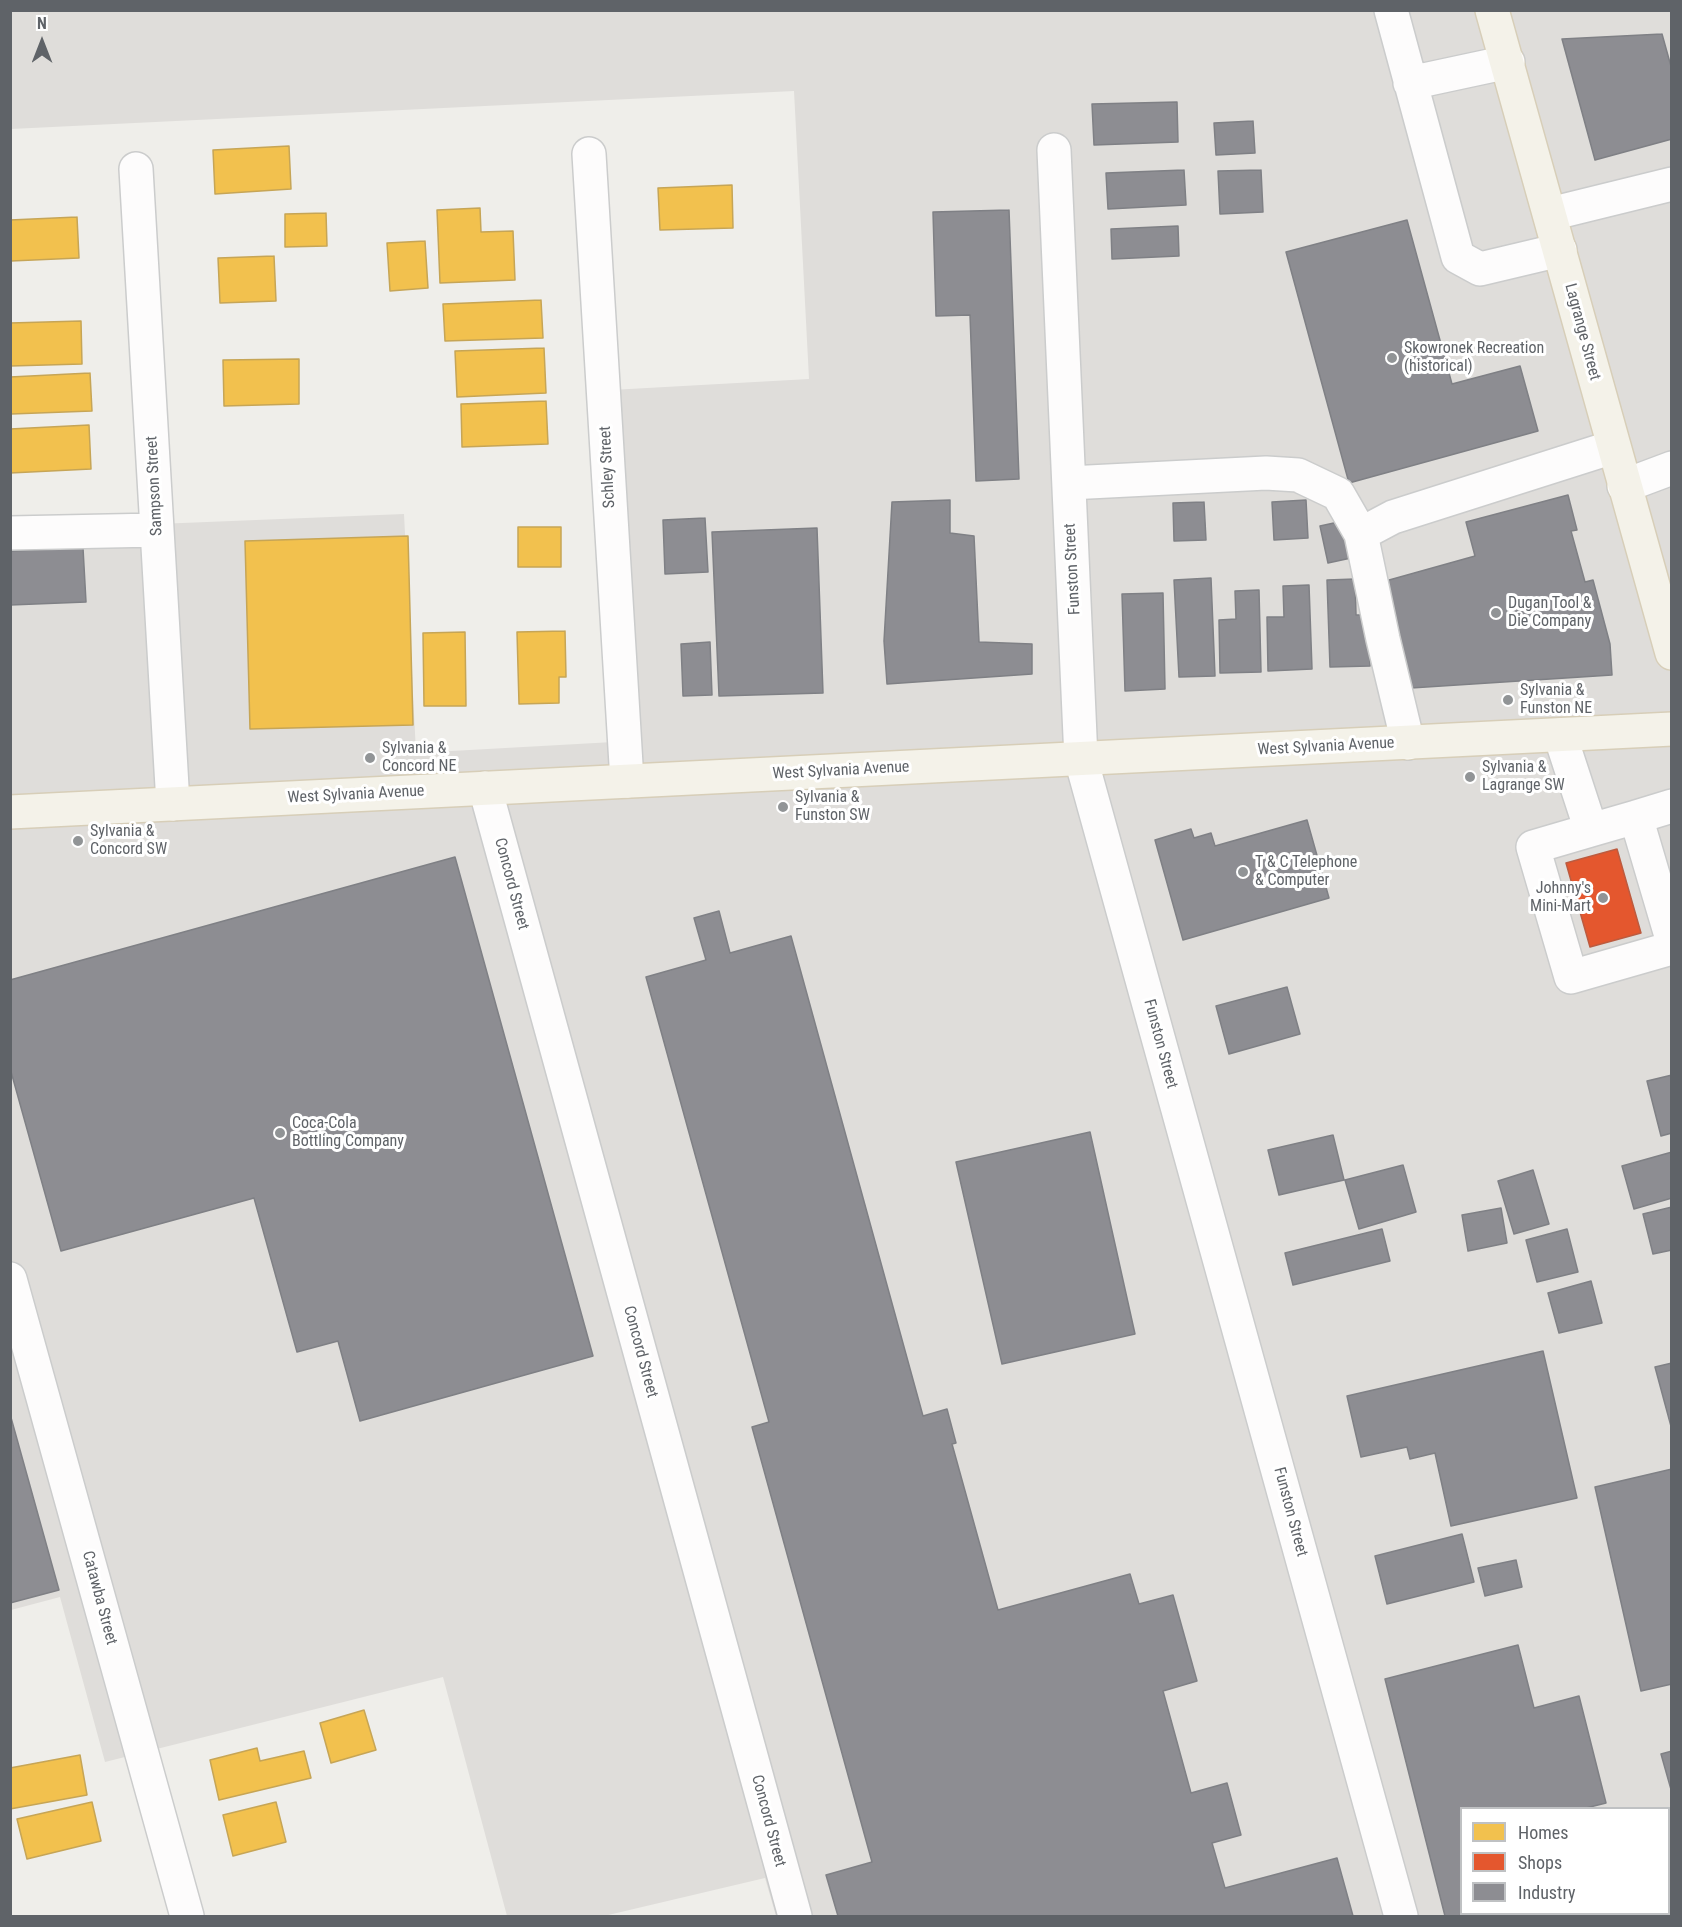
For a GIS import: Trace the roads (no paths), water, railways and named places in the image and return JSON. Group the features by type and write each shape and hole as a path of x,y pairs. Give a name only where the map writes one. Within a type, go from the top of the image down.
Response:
{"main road":[{"name":"Lagrange Street","path":"1492,10 1671,653"},
{"name":"West Sylvania Avenue","path":"10,812 1671,729"}],"street":[{"path":"1391,10 1458,257 1480,269 1560,250"},
{"path":"1410,82 1508,62"},
{"name":"Funston Street","path":"1054,150 1081,759 1401,1917"},
{"name":"Schley Street","path":"589,154 627,781"},
{"name":"Sampson Street","path":"136,169 172,804"},
{"path":"1550,214 1671,184"},
{"path":"1361,534 1393,517 1613,447"},
{"path":"1624,486 1671,468"},
{"path":"1069,483 1266,473 1298,475 1338,494 1361,534 1408,743"},
{"path":"10,533 157,530"},
{"path":"1560,735 1591,830"},
{"name":"Concord Street","path":"485,788 795,1917"},
{"path":"1671,806 1533,847 1572,976 1671,948"},
{"path":"1636,817 1671,939"},
{"name":"Catawba Street","path":"10,1279 187,1917"}],"place":[{"name":"Skowronek Recreation (historical)","path":"1392,358"},
{"name":"Dugan Tool & Die Company","path":"1496,613"},
{"name":"Sylvania & Funston NE","path":"1508,700"},
{"name":"Sylvania & Concord NE","path":"370,758"},
{"name":"Sylvania & Lagrange SW","path":"1470,777"},
{"name":"Sylvania & Funston SW","path":"783,807"},
{"name":"Sylvania & Concord SW","path":"78,841"},
{"name":"T & C Telephone & Computer","path":"1243,872"},
{"name":"Johnny's Mini-Mart","path":"1603,898"},
{"name":"Coca-Cola Bottling Company","path":"280,1133"}]}
